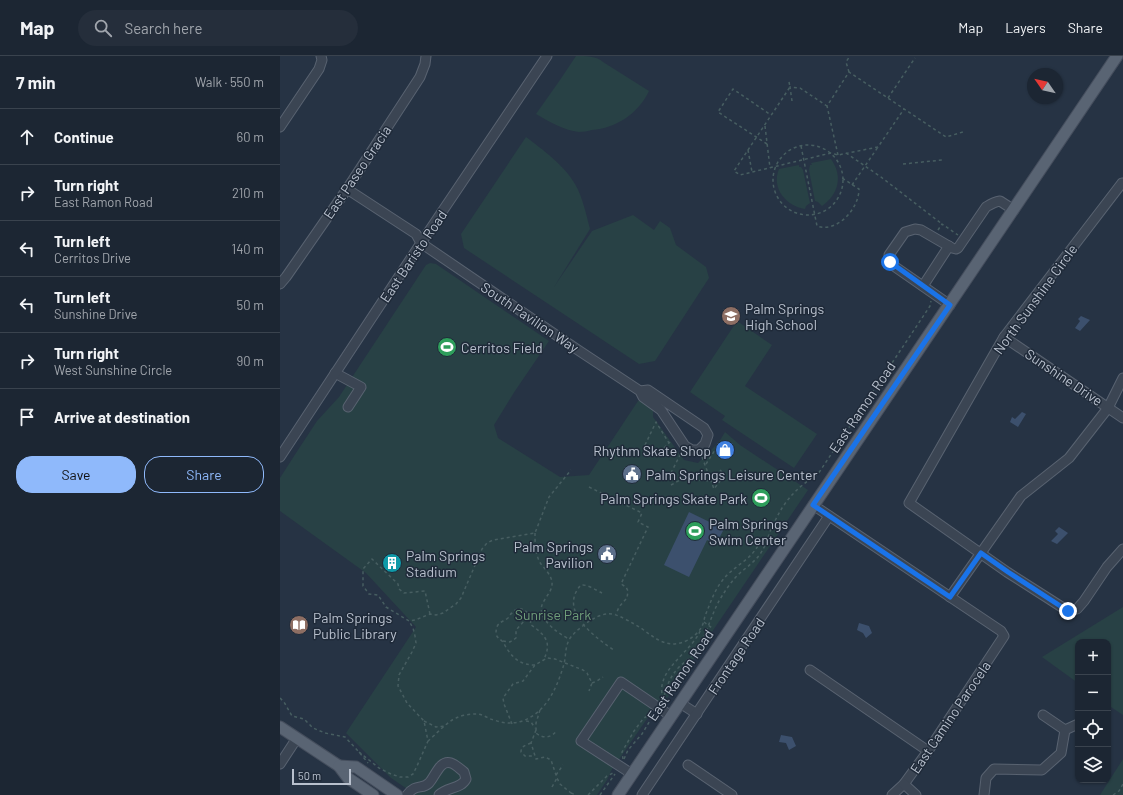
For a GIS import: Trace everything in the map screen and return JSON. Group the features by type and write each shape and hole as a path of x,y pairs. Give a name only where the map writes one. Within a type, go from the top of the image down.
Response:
{"main road":[{"name":"East Ramon Road","path":"618,795 1118,56"},
{"path":"280,727 339,766 348,778 373,795"},
{"path":"339,766 356,767 397,795"}],"street":[{"path":"280,127 319,69 322,60 321,56"},
{"name":"East Paseo Gracia","path":"280,284 347,189 420,76 425,64 426,56"},
{"name":"East Baristo Road","path":"281,452 547,56"},
{"name":"North Sunshine Circle","path":"981,553 909,503 1004,337 1123,184"},
{"name":"South Pavilion Way","path":"347,189 416,234 421,242 640,391 643,397 661,410 685,446"},
{"path":"950,305 891,264 889,255 905,232 915,229 921,230 956,249 965,239 986,207 990,204 1000,201 1014,210"},
{"path":"923,286 949,246"},
{"name":"Sunshine Drive","path":"1004,337 1123,418"},
{"path":"335,373 361,387 348,407"},
{"path":"813,505 950,597 1021,496 1069,458 1108,408 1123,378"},
{"name":"South Pavilion Way","path":"640,391 648,390 704,428 708,435 705,444 699,450"},
{"path":"685,446 692,450 699,450"},
{"name":"Frontage Road","path":"642,795 829,516"},
{"path":"981,553 1068,611 1077,609 1107,567 1123,549"},
{"name":"East Camino Parocela","path":"897,794 928,751 1004,636 1001,631 950,597"},
{"path":"810,670 928,751"},
{"path":"632,774 581,740 621,682 671,716"},
{"path":"680,703 697,714"},
{"path":"1043,715 1065,730"},
{"path":"1065,730 1075,725"},
{"path":"984,795 986,778 994,769 1042,770 1061,753 1065,730"},
{"path":"280,764 297,738"},
{"path":"407,795 414,788 428,784 445,762 450,762 464,772 466,776 465,781 461,785 446,790 439,795"},
{"path":"688,765 732,795"},
{"path":"904,784 916,795"}],"path":[{"path":"850,56 846,62 850,72 946,138 963,132"},
{"path":"888,98 914,58"},
{"path":"827,106 850,72"},
{"path":"789,82 792,101"},
{"path":"790,87 800,88 827,106 838,155"},
{"path":"790,87 734,171 740,175 831,153"},
{"path":"767,144 718,112 733,89 772,115"},
{"path":"852,185 904,109"},
{"path":"765,125 770,168"},
{"path":"831,153 836,160 842,178 842,190 840,197 836,202 824,212 815,215 806,216 785,208 776,195 773,182 776,166 785,154 794,148 813,144 838,155 878,147"},
{"path":"801,146 817,226 830,227 839,223 850,213 857,199 859,189 842,178"},
{"path":"748,150 752,172"},
{"path":"846,154 881,177 942,224 965,239"},
{"path":"903,164 942,160"},
{"path":"936,232 942,224"},
{"path":"767,541 762,542 754,552 722,581 711,599 702,627 696,639 674,662 668,671 661,686 659,708 643,719 634,731 622,752 623,760 628,750 642,734 659,708 670,679 697,650 721,597 739,574 763,551 767,541 773,524 788,499 805,482 818,474 930,306 930,297"},
{"path":"644,445 656,422 669,443"},
{"path":"671,473 685,446"},
{"path":"705,464 717,447 718,448"},
{"path":"699,450 714,489 720,481 723,473 720,470"},
{"path":"569,639 550,626 542,613 542,605 552,588 552,581 540,562 537,554 535,533 549,497 571,470"},
{"path":"671,485 682,479 711,481"},
{"path":"589,487 642,513 638,522 648,526 621,584 626,587 628,591 627,598 619,607 616,614"},
{"path":"409,621 430,614 436,615 443,613 456,604 464,593 482,549 487,543 493,540 535,533"},
{"path":"430,614 424,590 404,594 399,589 398,584 372,559 363,569 363,586 368,594 378,594 386,607 409,621 414,632 416,643 399,674 398,686 407,703 424,721 436,727 445,726"},
{"path":"602,593 584,585 580,586 574,599 573,607 584,625 597,638 616,651"},
{"path":"532,617 520,608 515,609 508,618 500,622 496,635 503,641 510,642 516,638 516,630 526,619 532,617 542,613"},
{"path":"280,698 292,716 304,719 313,728 325,733 345,737 379,768 400,777 408,777 413,774 428,741 455,718 478,714 494,721 512,724 525,721 532,717 549,699 555,687 564,663 565,652 569,639 593,619 603,614 616,614 657,639 669,644 687,640 695,635 702,627"},
{"path":"532,617 530,624 547,641 546,655 543,661"},
{"path":"703,621 712,628"},
{"path":"503,641 509,653 518,661 525,664 535,665"},
{"path":"512,724 504,704 504,698 513,684 523,682 535,665 548,658 575,666 585,671 592,683"},
{"path":"592,683 603,677"},
{"path":"589,691 592,683"},
{"path":"540,710 531,743 534,756 536,760 545,757 552,760 560,784 571,794 576,795"},
{"path":"424,721 428,741"},
{"path":"525,721 531,722 538,735 550,737 555,734 557,730"},
{"path":"531,743 522,747 522,752 525,756 534,756"},
{"path":"360,752 370,766"},
{"path":"556,775 563,764"},
{"path":"588,795 607,776 617,772 600,795"},
{"path":"552,787 557,778"},
{"path":"1114,795 1119,791 1123,784"}],"green space":[{"path":"576,56 598,59 649,91 639,107 618,123 601,129 584,132 579,132 557,125 536,114"},
{"path":"526,137 553,158 571,177 580,195 590,229 554,287 592,231 633,215 654,230 660,221 670,228 676,245 706,267 709,278 655,361 639,364 464,248 461,234"},
{"path":"831,159 837,172 837,184 832,196 822,206 815,201 809,170 810,165 812,165 811,163"},
{"path":"799,165 799,167 803,170 810,203 805,209 786,200 777,183 779,169"},
{"name":"Sunrise Park","path":"430,263 436,264 549,341 494,425 498,438 560,477 589,475 638,401 643,400 653,408 653,417 684,460 698,463 719,442 725,432 740,445 808,490 668,697 660,700 611,771 597,795 416,795 391,778 346,733 416,627 366,573 280,511 280,478 317,421 339,397 426,265"},
{"path":"737,321 772,345 745,386 817,434 794,468 722,420 725,416 690,392"},
{"path":"1123,607 1123,715 1111,707 1111,639 1075,639 1075,681 1042,657"},
{"path":"1123,759 1123,795 1100,795 1108,783 1111,783 1111,778"}],"water":[{"path":"1081,316 1090,320 1080,331 1075,328 1080,321 1078,319"},
{"path":"1022,412 1026,414 1018,427 1010,422 1012,417 1015,419"},
{"path":"689,512 724,529 716,544 707,540 689,577 664,565"},
{"path":"1059,527 1068,533 1057,544 1051,541 1058,534 1055,531"},
{"path":"859,623 869,626 872,633 866,638 863,633 857,630"},
{"path":"781,735 792,737 796,746 789,750 786,743 779,742"}],"place":[{"name":"Palm Springs High School","path":"731,316"},
{"name":"Cerritos Field","path":"447,347"},
{"name":"Rhythm Skate Shop","path":"725,450"},
{"name":"Palm Springs Leisure Center","path":"632,474"},
{"name":"Palm Springs Skate Park","path":"761,498"},
{"name":"Palm Springs Swim Center","path":"695,531"},
{"name":"Palm Springs Pavilion","path":"607,554"},
{"name":"Palm Springs Stadium","path":"392,563"},
{"name":"Palm Springs Public Library","path":"299,625"}],"route":[{"path":"890,262 950,305 813,505 950,597 981,553 1068,611"}]}
